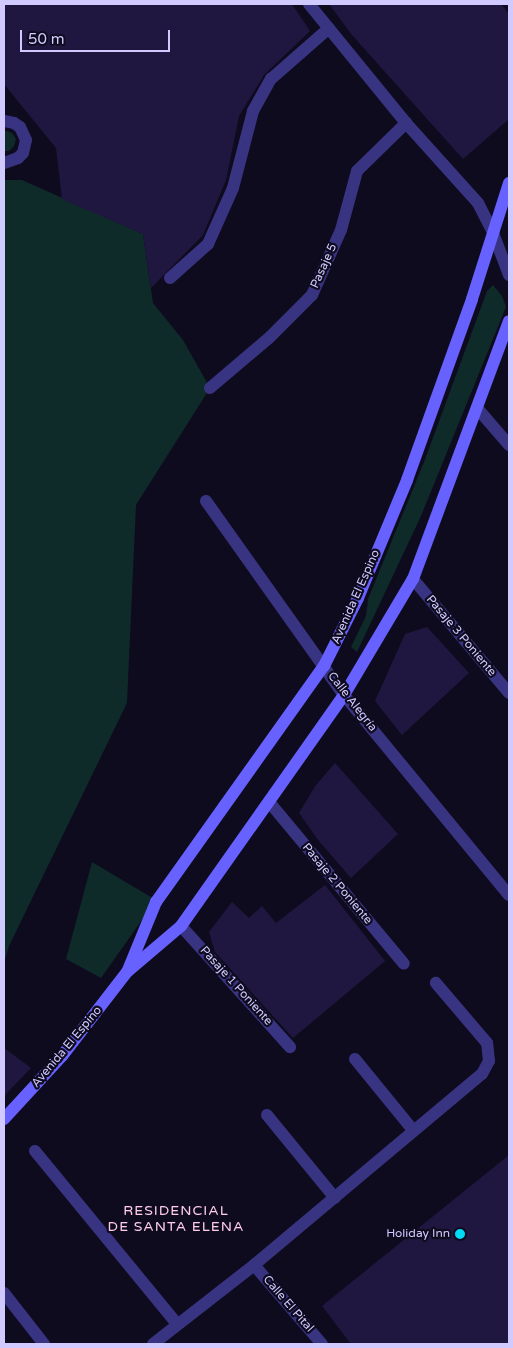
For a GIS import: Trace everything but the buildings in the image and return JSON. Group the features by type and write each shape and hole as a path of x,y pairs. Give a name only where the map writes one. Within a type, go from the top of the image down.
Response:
{"main road":[{"name":"Avenida El Espino","path":"127,972 156,902 324,666 358,598 407,480 472,298 509,183"},
{"name":"Avenida El Espino","path":"4,1119 62,1056 127,972 181,926 270,803 344,695 413,579 509,321"}],"street":[{"path":"309,4 406,123 478,203 493,233 509,275"},
{"path":"170,278 208,244 233,188 252,111 271,79 329,28"},
{"path":"4,121 14,123 20,127 26,140 23,153 18,158 4,163"},
{"name":"Pasaje 5","path":"210,388 269,338 312,295 341,230 357,171 406,123"},
{"path":"477,408 509,445"},
{"name":"Calle Alegría","path":"206,501 344,695 509,895"},
{"name":"Pasaje 3 Poniente","path":"413,579 509,693"},
{"name":"Pasaje 2 Poniente","path":"270,803 404,964"},
{"name":"Pasaje 1 Poniente","path":"181,926 290,1047"},
{"path":"153,1344 254,1265 482,1074 489,1061 487,1043 436,983"},
{"path":"354,1059 413,1130"},
{"path":"267,1115 335,1198"},
{"path":"35,1151 177,1324"},
{"name":"Calle El Pital","path":"254,1265 322,1344"},
{"path":"4,1293 44,1344"}],"green space":[{"path":"4,130 12,133 16,139 14,146 9,151 4,151"},
{"path":"4,180 22,180 143,234 153,303 183,340 210,388 136,505 127,703 9,946 4,963"},
{"path":"493,285 502,296 506,307 421,516 357,652 351,647 366,616 368,599 424,462 487,291"},
{"path":"92,862 156,900 101,978 66,959"}],"place":[{"name":"Holiday Inn","path":"460,1234"}],"district":[{"name":"RESIDENCIAL DE SANTA ELENA","path":"176,1220"}]}
